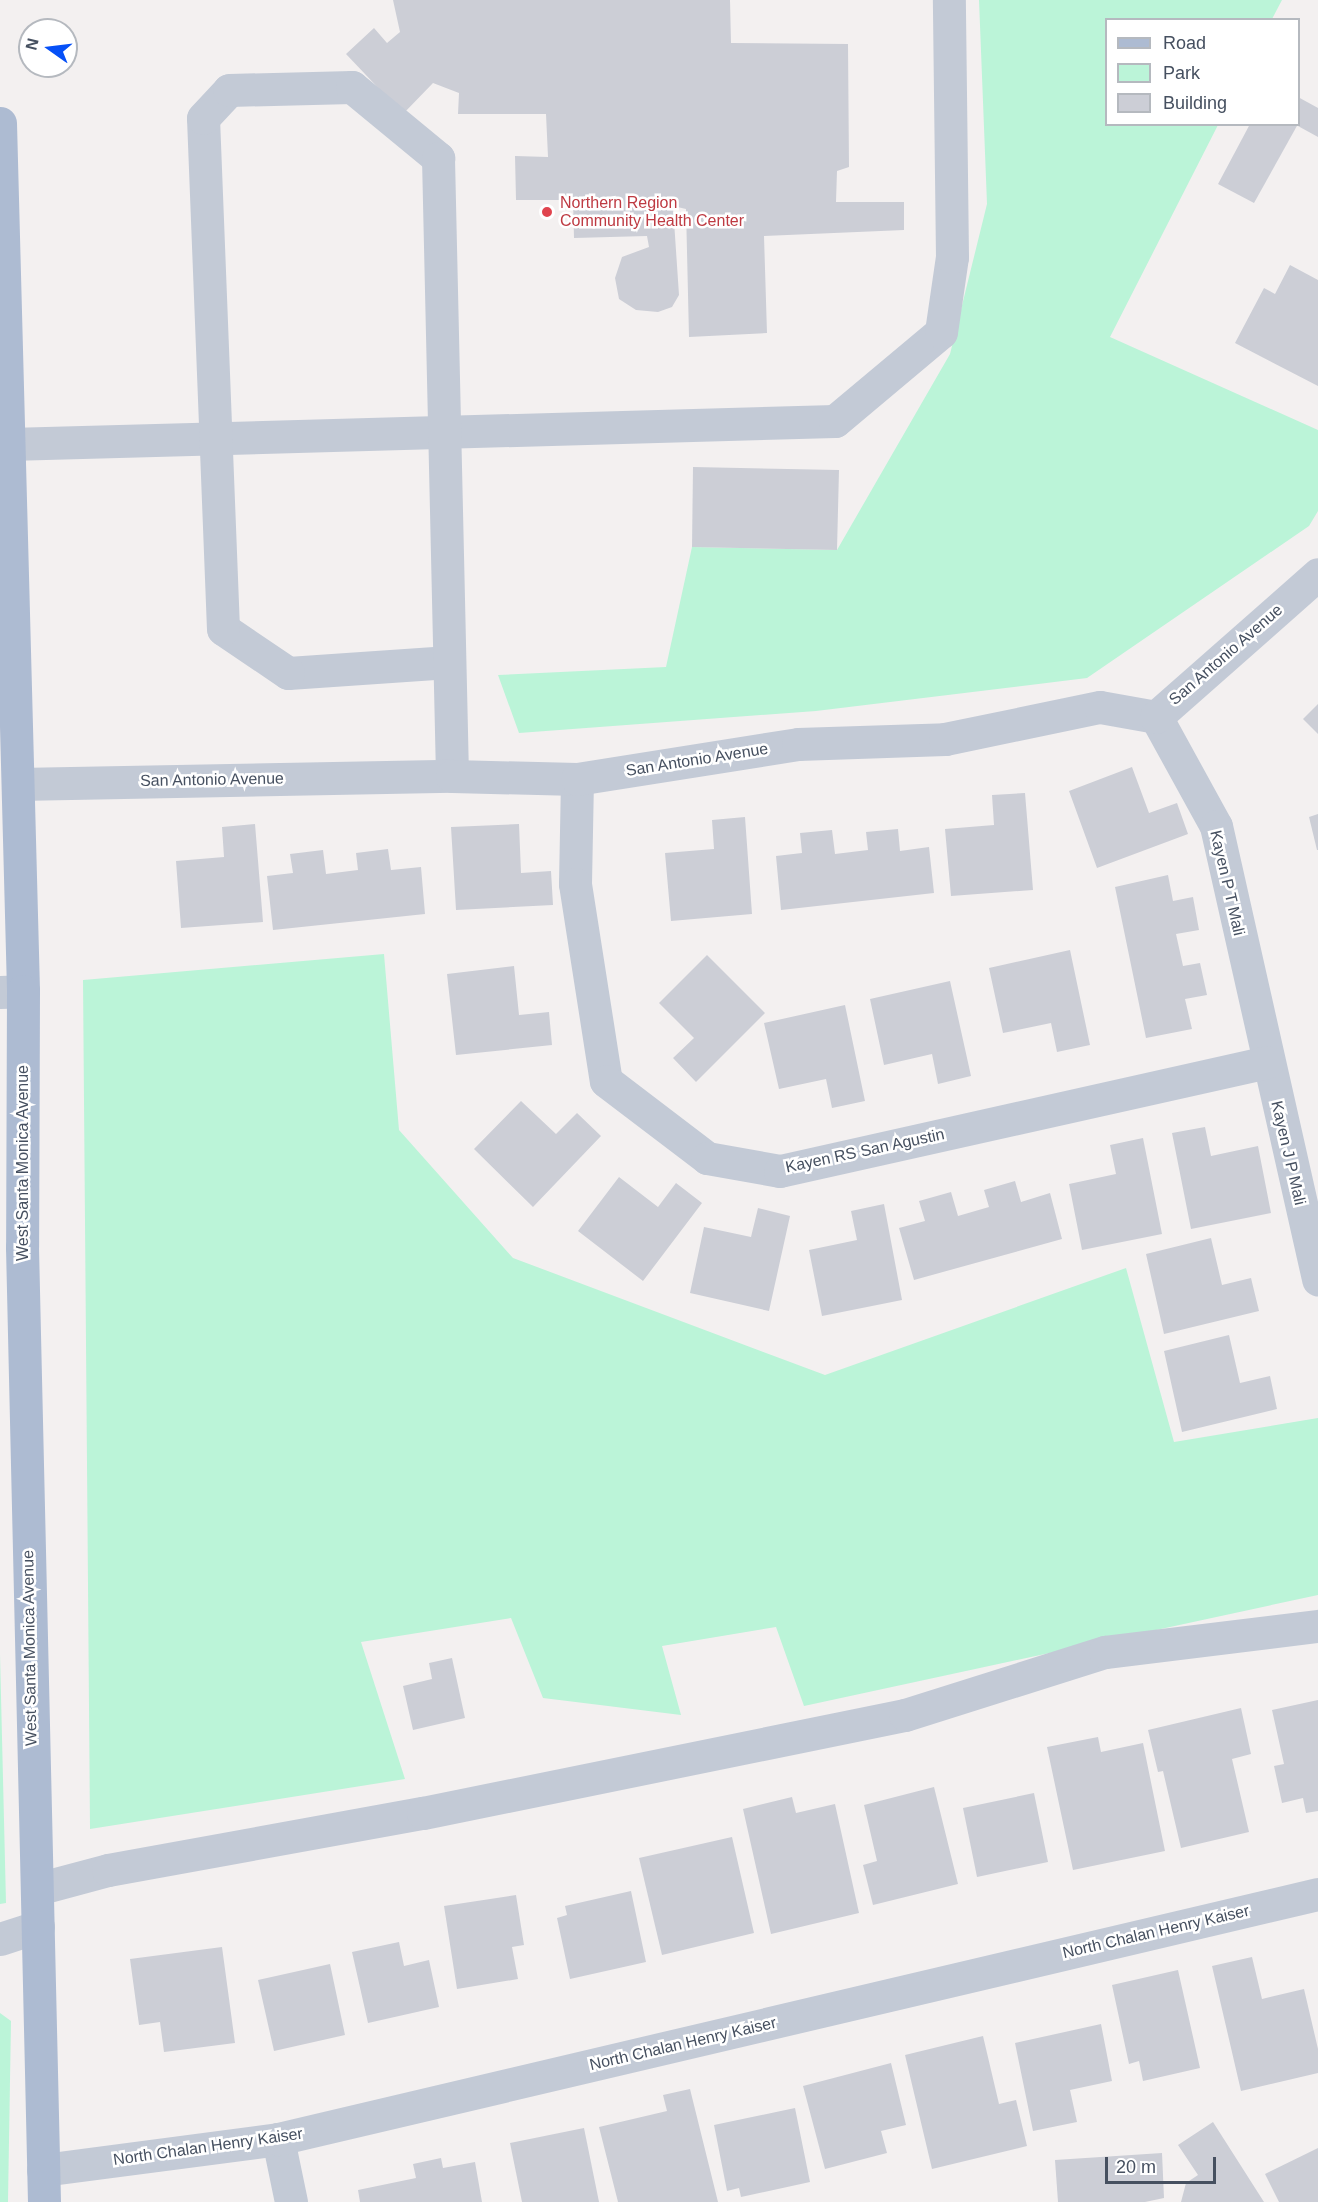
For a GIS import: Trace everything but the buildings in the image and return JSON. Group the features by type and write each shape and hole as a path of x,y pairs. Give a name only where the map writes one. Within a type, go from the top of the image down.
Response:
{"main road":[{"name":"West Santa Monica Avenue","path":"0,123 18,784 11,991 22,1259 44,2186"}],"street":[{"path":"9,444 834,422 941,332 952,257 949,0"},
{"path":"449,662 288,673 223,629 203,118 229,90 352,87 438,158 452,776"},
{"name":"San Antonio Avenue","path":"18,784 452,776 577,779 798,744 945,739 1100,707 1156,717 1318,574"},
{"name":"Kayen P T Mali","path":"1156,717 1216,826 1267,1062"},
{"name":"Kayen RS San Agustin","path":"577,779 575,884 606,1081 707,1158 780,1171 1267,1062"},
{"name":"Kayen J P Mali","path":"1267,1062 1318,1280"},
{"path":"37,1889 108,1870 423,1812 905,1715 1106,1652 1318,1626"},
{"name":"North Chalan Henry Kaiser","path":"44,2186 278,2139 1318,1894"},
{"path":"0,1939 38,1927"},
{"path":"278,2139 291,2202"}],"green space":[{"path":"979,0 1282,0 1273,18 1105,18 1105,126 1217,126 1110,337 1318,430 1318,511 1309,526 1087,678 816,711 519,733 498,675 666,667 692,547 837,550 950,354 987,204"},
{"path":"384,954 399,1130 513,1258 825,1375 1126,1268 1174,1442 1318,1418 1318,1595 804,1706 776,1627 662,1646 681,1715 543,1698 511,1618 361,1642 405,1779 90,1829 83,980"},
{"path":"0,1654 6,1903 0,1904"},
{"path":"0,2013 11,2021 8,2202 0,2202"}],"place":[{"name":"Northern Region Community Health Center","path":"547,212"}]}
